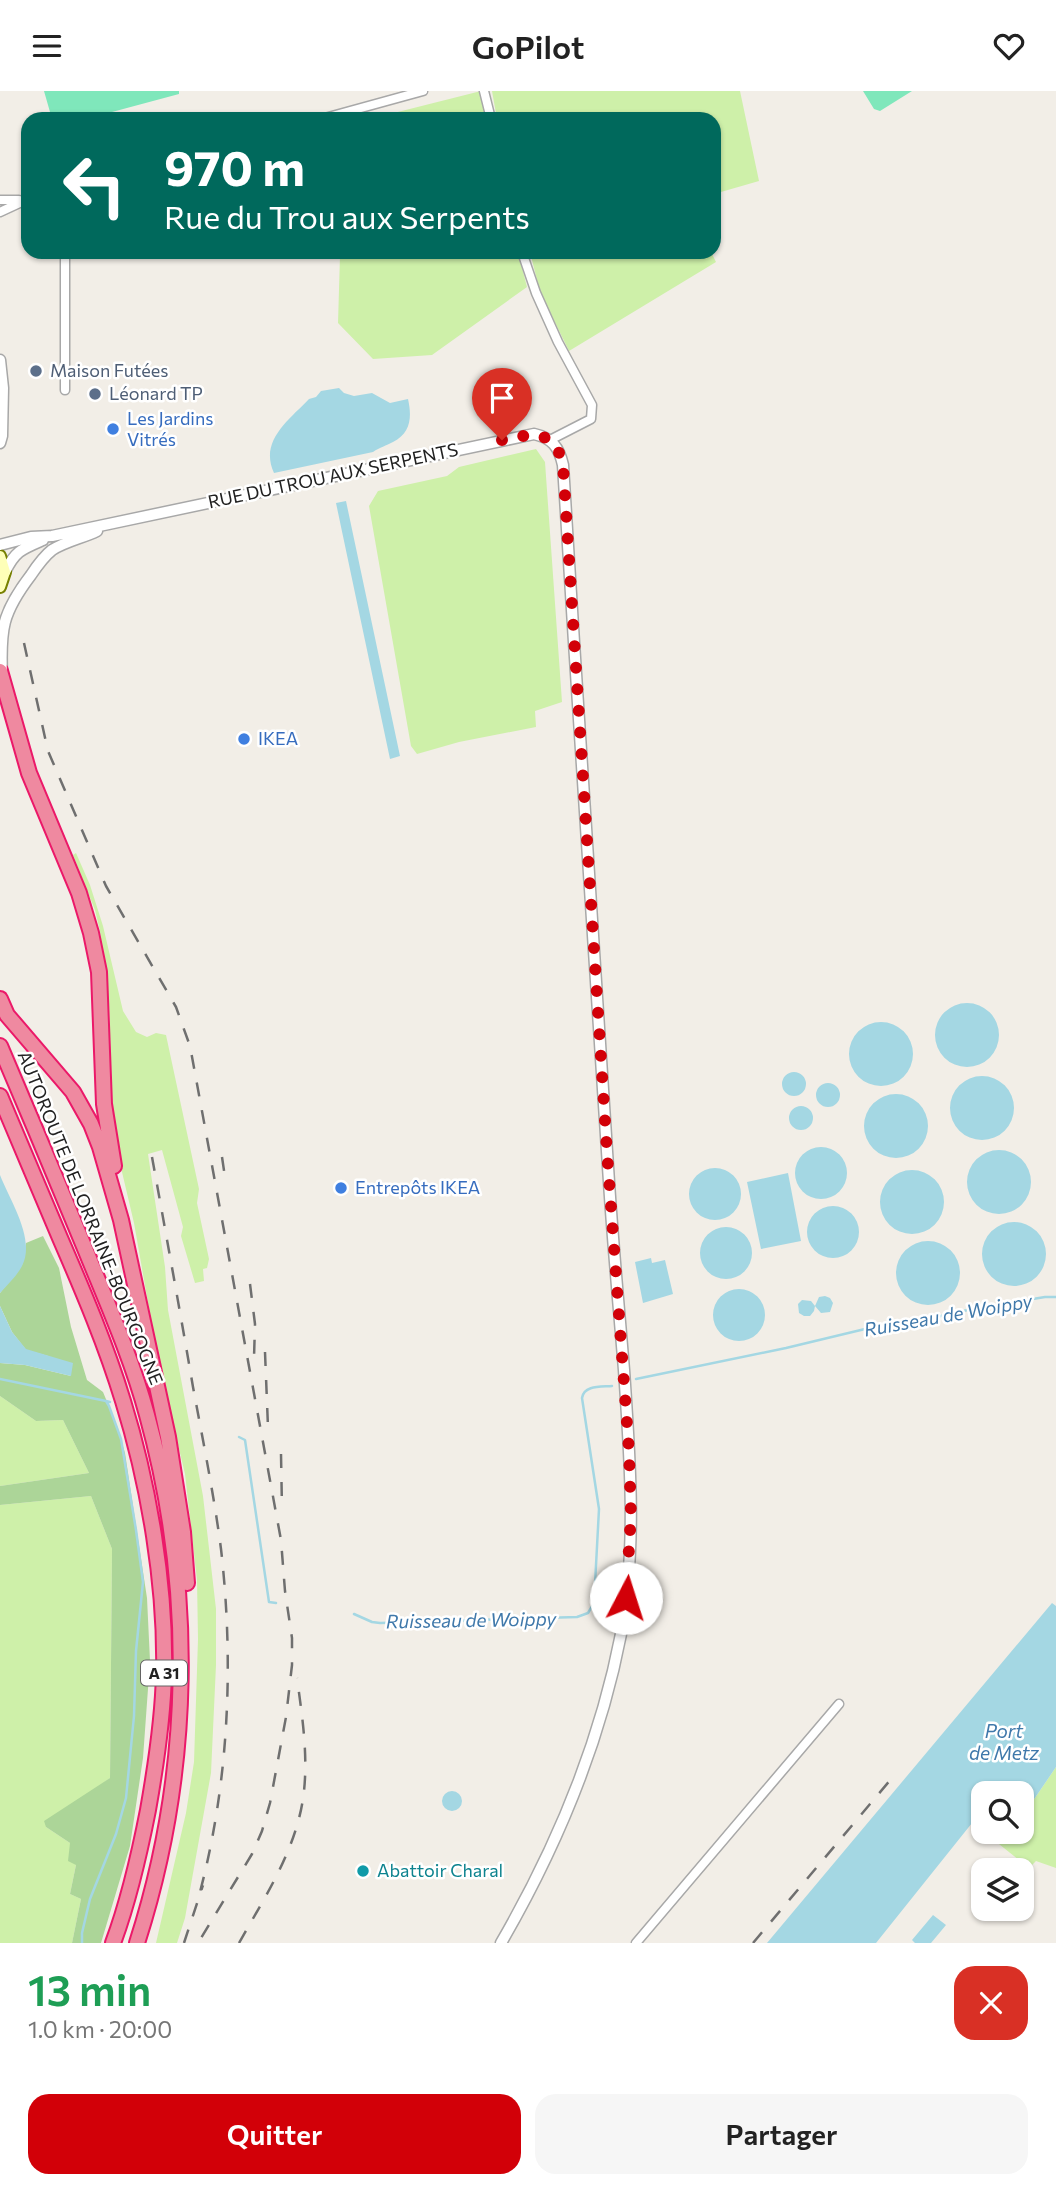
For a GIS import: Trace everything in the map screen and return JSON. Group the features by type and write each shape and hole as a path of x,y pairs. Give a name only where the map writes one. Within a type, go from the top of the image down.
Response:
{"highway":[{"path":"1,674 22,752 79,893 91,933 99,972 104,1104 121,1220"},
{"path":"0,999 7,1015 61,1075 79,1100 96,1136 121,1220 168,1437 183,1532 186,1614 181,1640"},
{"name":"AUTOROUTE DE LORRAINE-BOURGOGNE","path":"0,1046 116,1324 147,1414 172,1531 181,1640 180,1707 172,1798 158,1871 137,1943"},
{"name":"AUTOROUTE DE LORRAINE-BOURGOGNE","path":"0,1096 80,1284 123,1401 141,1472 155,1550 162,1611 164,1673 159,1752 140,1851 113,1943"}],"main road":[{"path":"0,556 5,572 0,587"}],"street":[{"path":"346,112 423,91"},
{"path":"484,91 489,112"},
{"path":"0,200 21,200"},
{"path":"0,212 21,202"},
{"path":"65,259 65,390"},
{"path":"501,1943 537,1874 590,1751 621,1634 629,1571 631,1515 629,1439 607,1152 563,465 557,448 550,440 590,419 592,405 558,342 524,259"},
{"path":"0,360 0,443"},
{"name":"RUE DU TROU AUX SERPENTS","path":"0,545 523,436 534,434 550,440"},
{"path":"1,674 5,617 11,602 42,559 52,551 114,523"},
{"name":"RUE DU TROU AUX SERPENTS","path":"5,572 11,558 19,550 52,536"},
{"path":"636,1943 839,1704"}],"green space":[{"path":"44,91 179,91 179,94 112,112 50,112"},
{"path":"481,91 486,112 398,112"},
{"path":"492,91 740,91 759,181 721,192 721,112 496,112"},
{"path":"863,91 912,91 880,111 874,109"},
{"path":"340,259 520,259 527,287 432,355 373,359 338,323"},
{"path":"532,259 714,259 716,262 569,351 540,292"},
{"path":"536,449 545,462 562,702 535,711 536,727 459,742 417,754 411,746 369,506 378,491 447,476 459,467"},
{"path":"76,853 103,926 123,1011 136,1032 147,1037 156,1033 166,1035 199,1189 197,1203 209,1259 207,1268 203,1269 204,1281 195,1283 181,1236 183,1227 162,1150 148,1154 165,1267 168,1310 203,1496 216,1609 211,1773 185,1918 177,1943 156,1943 186,1813 194,1762 197,1580 185,1474 159,1365 134,1223 118,1155 113,1117 109,1006 100,931 95,910 73,855"},
{"path":"43,1236 59,1268 71,1327 87,1380 103,1392 125,1453 147,1598 150,1661 143,1758 130,1846 101,1943 72,1943 81,1899 70,1894 76,1865 68,1861 70,1843 46,1827 44,1821 110,1778 112,1549 91,1496 0,1505 0,1486 89,1473 63,1420 36,1421 0,1396 0,1363 25,1365 71,1376 48,1356 26,1350 12,1332 0,1306 0,1293 22,1265 26,1243"},
{"path":"0,1396 36,1421 63,1420 89,1473 0,1486"},
{"path":"91,1496 112,1549 110,1778 46,1827 70,1843 76,1865 70,1894 81,1899 72,1943 0,1943 0,1505"},
{"path":"1056,1767 1056,1868 1036,1861 1034,1863 1034,1858 1016,1858 999,1844 1034,1844 1034,1799"}],"water":[{"path":"339,388 354,396 372,393 390,403 408,399 410,418 404,434 373,452 274,473 270,451 278,432 309,399 316,397 321,391"},
{"path":"346,501 400,756 390,759 336,503"},
{"path":"967,1003 985,1009 993,1017 999,1035 993,1053 985,1061 967,1067 949,1061 941,1053 935,1035 941,1017 949,1009"},
{"path":"881,1022 904,1031 913,1054 904,1077 881,1086 858,1077 849,1054 858,1031"},
{"path":"794,1072 803,1075 806,1084 803,1093 794,1096 785,1093 782,1084 785,1075"},
{"path":"982,1076 1000,1082 1008,1090 1014,1108 1008,1126 1000,1134 982,1140 964,1134 956,1126 950,1108 956,1090 964,1082"},
{"path":"828,1083 837,1086 840,1095 837,1104 828,1107 819,1104 816,1095 819,1086"},
{"path":"896,1094 914,1100 922,1108 928,1126 922,1144 914,1152 896,1158 878,1152 870,1144 864,1126 870,1108 878,1100"},
{"path":"801,1106 810,1109 813,1118 810,1127 801,1130 792,1127 789,1118 792,1109"},
{"path":"821,1147 840,1154 847,1173 840,1192 821,1199 802,1192 795,1173 802,1154"},
{"path":"999,1150 1017,1156 1025,1164 1031,1182 1025,1200 1017,1208 999,1214 981,1208 973,1200 967,1182 973,1164 981,1156"},
{"path":"715,1168 734,1175 741,1194 734,1213 715,1220 696,1213 689,1194 696,1175"},
{"path":"912,1170 935,1179 944,1202 935,1225 912,1234 889,1225 880,1202 889,1179"},
{"path":"788,1173 801,1241 761,1249 747,1182"},
{"path":"0,1175 20,1220 26,1244 22,1266 0,1293"},
{"path":"833,1206 843,1208 851,1214 857,1222 857,1242 851,1250 843,1256 833,1258 823,1256 815,1250 809,1242 807,1232 809,1222 815,1214 823,1208"},
{"path":"1014,1222 1032,1228 1040,1236 1046,1254 1040,1272 1032,1280 1014,1286 996,1280 988,1272 982,1254 988,1236 996,1228"},
{"path":"726,1227 745,1234 752,1253 745,1272 726,1279 707,1272 700,1253 707,1234"},
{"path":"928,1241 946,1247 954,1255 960,1273 954,1291 946,1299 928,1305 910,1299 902,1291 896,1273 902,1255 910,1247"},
{"path":"651,1258 652,1263 665,1260 673,1294 643,1303 635,1262"},
{"path":"739,1289 749,1291 757,1297 763,1305 763,1325 757,1333 749,1339 739,1341 729,1339 721,1333 715,1325 713,1315 715,1305 721,1297 729,1291"},
{"path":"825,1296 833,1303 830,1312 821,1313 815,1306 819,1297"},
{"path":"802,1300 811,1301 815,1306 810,1316 799,1313 798,1304"},
{"path":"0,1306 12,1332 26,1349 73,1363 71,1376 25,1365 0,1363"},
{"name":"Port de Metz","path":"1052,1603 1056,1606 1056,1767 1034,1799 1034,1781 971,1781 971,1824 876,1943 767,1943"},
{"path":"452,1791 459,1794 462,1801 459,1808 452,1811 445,1808 442,1801 445,1794"},
{"path":"933,1915 946,1925 931,1943 915,1943 912,1940"}],"waterway":[{"name":"Ruisseau de Woippy","path":"636,1379 865,1329 1056,1297"},
{"name":"Ruisseau de Woippy","path":"0,1379 106,1401"},
{"name":"Ruisseau de Woippy","path":"354,1614 380,1623 577,1617 588,1613 594,1603 599,1509 582,1398 589,1389 612,1386"},
{"path":"82,1943 90,1899 116,1834 126,1798 143,1582 121,1439 106,1401 110,1402"},
{"name":"Ruisseau de Woippy","path":"239,1437 245,1440 269,1602 276,1603"}],"railway":[{"path":"24,643 48,751 106,886 176,1007 190,1046 281,1540 292,1638 292,1665 286,1717 270,1803 252,1854 198,1943"},
{"path":"152,1157 212,1488 225,1592 228,1678 223,1765 210,1850 200,1892"},
{"path":"222,1157 226,1184"},
{"path":"250,1284 255,1324 254,1358"},
{"path":"265,1352 268,1427"},
{"path":"281,1454 282,1509"},
{"path":"239,1943 288,1851 301,1812 305,1763 297,1678"},
{"path":"753,1943 897,1772"},
{"path":"184,1943 203,1885"}],"place":[{"name":"Maison Futées","path":"36,371"},
{"name":"Léonard TP","path":"95,394"},
{"name":"Les Jardins Vitrés","path":"113,429"},
{"name":"IKEA","path":"244,739"},
{"name":"Entrepôts IKEA","path":"341,1188"},
{"name":"Abattoir Charal","path":"363,1871"}],"route":[{"path":"502,440 534,434 542,436 554,444 561,455 563,465 629,1451 631,1515 626,1598"}]}
